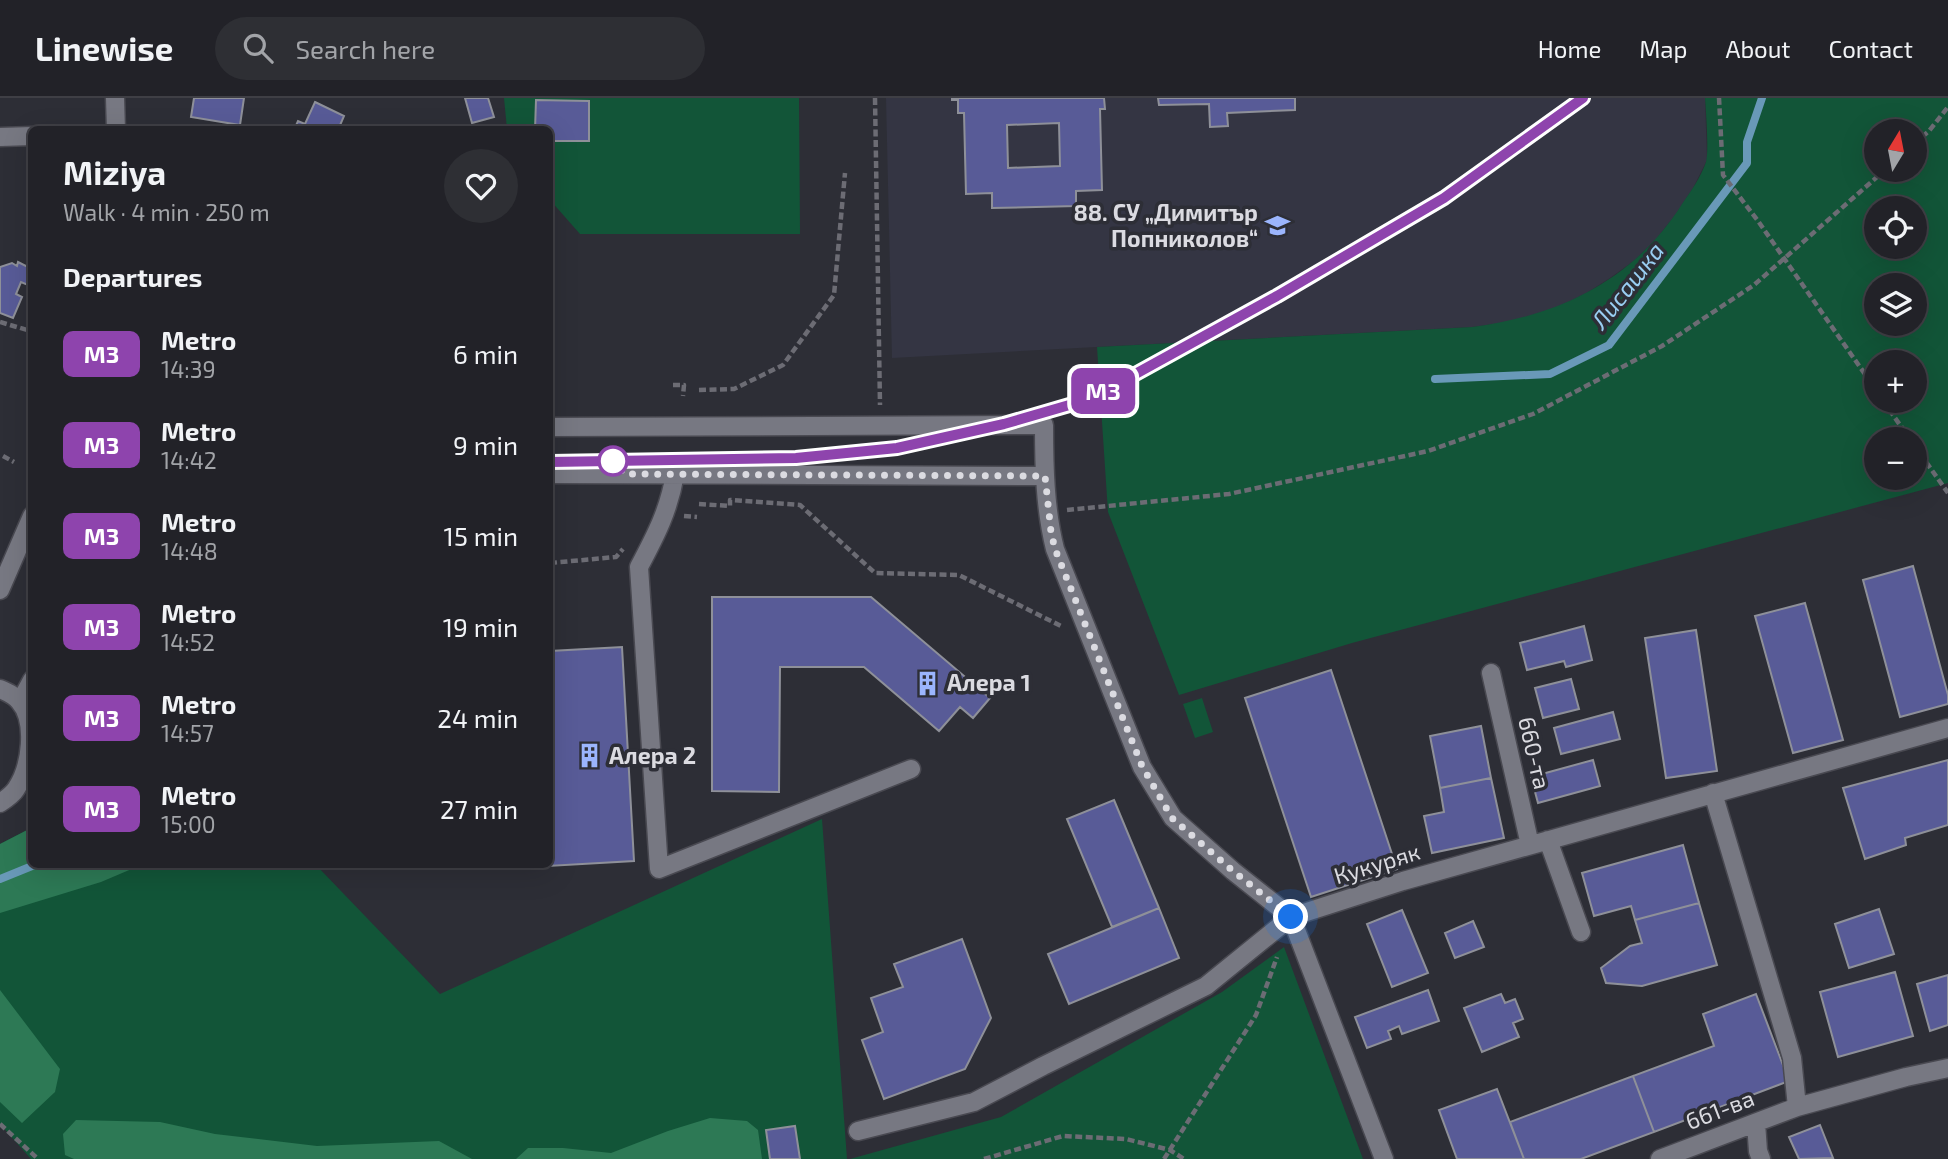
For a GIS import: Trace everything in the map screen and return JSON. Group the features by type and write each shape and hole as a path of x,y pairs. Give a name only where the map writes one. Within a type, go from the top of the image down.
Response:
{"street":[{"path":"115,98 116,126"},
{"path":"0,137 28,136"},
{"path":"553,427 1044,425 1045,476 1055,549 1142,766 1172,818 1291,917 1384,1159"},
{"path":"553,474 1045,476"},
{"path":"675,474 671,498 662,524 639,567 659,869 911,769"},
{"path":"0,590 28,525"},
{"name":"660-та","path":"1491,673 1530,845"},
{"path":"0,690 26,700"},
{"name":"Кукуряк","path":"858,1131 974,1102 1206,986 1291,917 1403,881 1948,728"},
{"path":"0,803 15,791 22,779 28,756"},
{"path":"1713,793 1792,1058 1797,1107"},
{"path":"1548,840 1581,932"},
{"name":"661-ва","path":"1660,1159 1797,1107 1948,1068"},
{"path":"1756,1123 1761,1159"}],"path":[{"path":"875,98 880,425"},
{"path":"1719,98 1723,175 1864,373"},
{"path":"1927,133 1948,107"},
{"path":"699,390 734,389 783,365 834,295 845,173"},
{"path":"1049,512 1229,494 1428,451 1532,415 1662,346 1754,285 1871,182"},
{"path":"0,322 27,330"},
{"path":"673,385 684,385 683,396"},
{"path":"734,389 734,396"},
{"path":"4,456 14,462"},
{"path":"1927,464 1948,493"},
{"path":"699,505 730,506 730,500 800,505 875,573 959,575 1091,641"},
{"path":"553,563 616,557"},
{"path":"1164,1159 1256,1015 1278,954"},
{"path":"0,1124 38,1159"},
{"path":"984,1159 1063,1136 1126,1139 1170,1150 1184,1159"}],"shaded area":[{"name":"88. СУ „Димитър Попниколов“","path":"886,98 1705,98 1707,160 1676,214 1635,260 1585,294 1530,317 1472,327 892,358"}],"green space":[{"path":"504,98 799,98 800,234 580,234 553,203 553,126 507,126"},
{"path":"1705,98 1948,98 1948,483 1927,489 1927,427 1864,427 1864,490 1922,490 1352,643 1179,695 1108,512 1097,347 1472,327 1535,314 1592,290 1641,254 1663,231 1699,178 1706,162"},
{"path":"1202,698 1213,732 1195,738 1183,704"},
{"path":"822,819 847,1159 31,1159 0,1124 0,844 28,830 28,868 319,868 440,994"},
{"path":"28,830 28,868 134,868 101,882 0,913 0,844"},
{"path":"1284,947 1363,1159 850,1159 1001,1117 1222,992"},
{"path":"0,990 60,1069 55,1092 22,1123 0,1102"},
{"path":"710,1118 747,1121 758,1130 762,1159 516,1159 528,1148 563,1148 611,1153"},
{"path":"76,1120 160,1122 215,1134 317,1146 439,1141 472,1159 74,1159 65,1155 63,1134"}],"building":[{"path":"194,98 244,98 240,125 191,117"},
{"path":"465,98 488,98 494,117 472,123"},
{"path":"1104,98 1105,109 1100,109 1102,190 1076,191 1076,206 992,208 992,193 966,194 964,113 958,113 958,100 952,100","holes":["1059,123 1060,166 1008,168 1007,125"]},
{"path":"1158,98 1295,98 1295,110 1227,113 1228,126 1210,127 1209,104 1159,105"},
{"path":"536,100 589,101 589,141 553,141 553,126 535,126"},
{"path":"315,102 344,116 340,126 296,126 298,121 305,124"},
{"path":"18,262 28,267 28,285 21,282 16,294 22,297 13,318 0,313 0,267 12,263 17,266"},
{"path":"1913,566 1948,695 1948,704 1900,717 1863,580"},
{"name":"Алера 1","path":"712,597 871,597 990,698 973,718 960,707 939,731 864,667 780,667 779,792 712,791"},
{"path":"1805,603 1843,740 1793,753 1755,616"},
{"path":"1584,626 1592,660 1566,667 1564,661 1527,670 1520,643"},
{"path":"1696,630 1717,771 1666,778 1645,638"},
{"name":"Алера 2","path":"622,647 634,861 553,866 553,651"},
{"path":"1331,670 1397,869 1311,897 1245,698"},
{"path":"1571,679 1579,709 1543,718 1535,688"},
{"path":"1613,712 1620,739 1561,754 1554,728"},
{"path":"1481,726 1491,778 1440,788 1430,736"},
{"path":"1593,760 1600,786 1538,803 1531,777"},
{"path":"1948,760 1948,825 1905,838 1906,845 1865,859 1843,788"},
{"path":"1491,778 1504,838 1432,853 1424,816 1444,812 1440,788"},
{"path":"1114,800 1159,908 1112,927 1067,819"},
{"path":"1683,845 1699,903 1635,920 1631,906 1594,916 1582,873"},
{"path":"1699,903 1717,965 1642,986 1606,983 1601,968 1630,946 1642,943 1635,920"},
{"path":"1159,908 1179,958 1069,1004 1048,954"},
{"path":"1879,909 1894,954 1849,968 1835,924"},
{"path":"1402,910 1428,973 1392,987 1367,924"},
{"path":"1473,921 1484,947 1455,958 1445,933"},
{"path":"962,939 991,1018 965,1069 884,1099 862,1040 883,1032 871,998 903,987 894,964"},
{"path":"1895,972 1913,1036 1838,1057 1820,992"},
{"path":"1948,975 1948,1025 1930,1031 1917,984"},
{"path":"1428,990 1439,1021 1402,1034 1399,1026 1388,1031 1391,1039 1367,1048 1355,1017"},
{"path":"1501,994 1505,1003 1515,999 1523,1019 1513,1023 1519,1037 1482,1052 1464,1008"},
{"path":"1756,994 1789,1081 1654,1132 1633,1076 1714,1046 1703,1014"},
{"path":"1633,1076 1654,1132 1581,1159 1524,1159 1510,1122"},
{"path":"1497,1089 1524,1159 1457,1159 1439,1110"},
{"path":"1820,1125 1833,1158 1799,1159 1789,1137"},
{"path":"795,1126 800,1159 770,1159 766,1130"}],"waterway":[{"name":"Лисашка","path":"1435,379 1550,374 1609,345 1747,163 1747,142 1762,98"},
{"name":"Лисашка","path":"0,879 28,868"}],"metro line":[{"name":"M3","path":"553,462 796,458 897,448 1004,424 1090,399 1277,296 1444,198 1583,98"}],"place":[{"name":"88. СУ „Димитър Попниколов“","path":"1278,226"},
{"name":"Алера 1","path":"927,683"},
{"name":"Алера 2","path":"589,756"}],"route":[{"path":"613,461 625,474 1045,476 1055,549 1142,766 1172,818 1291,917"}]}
